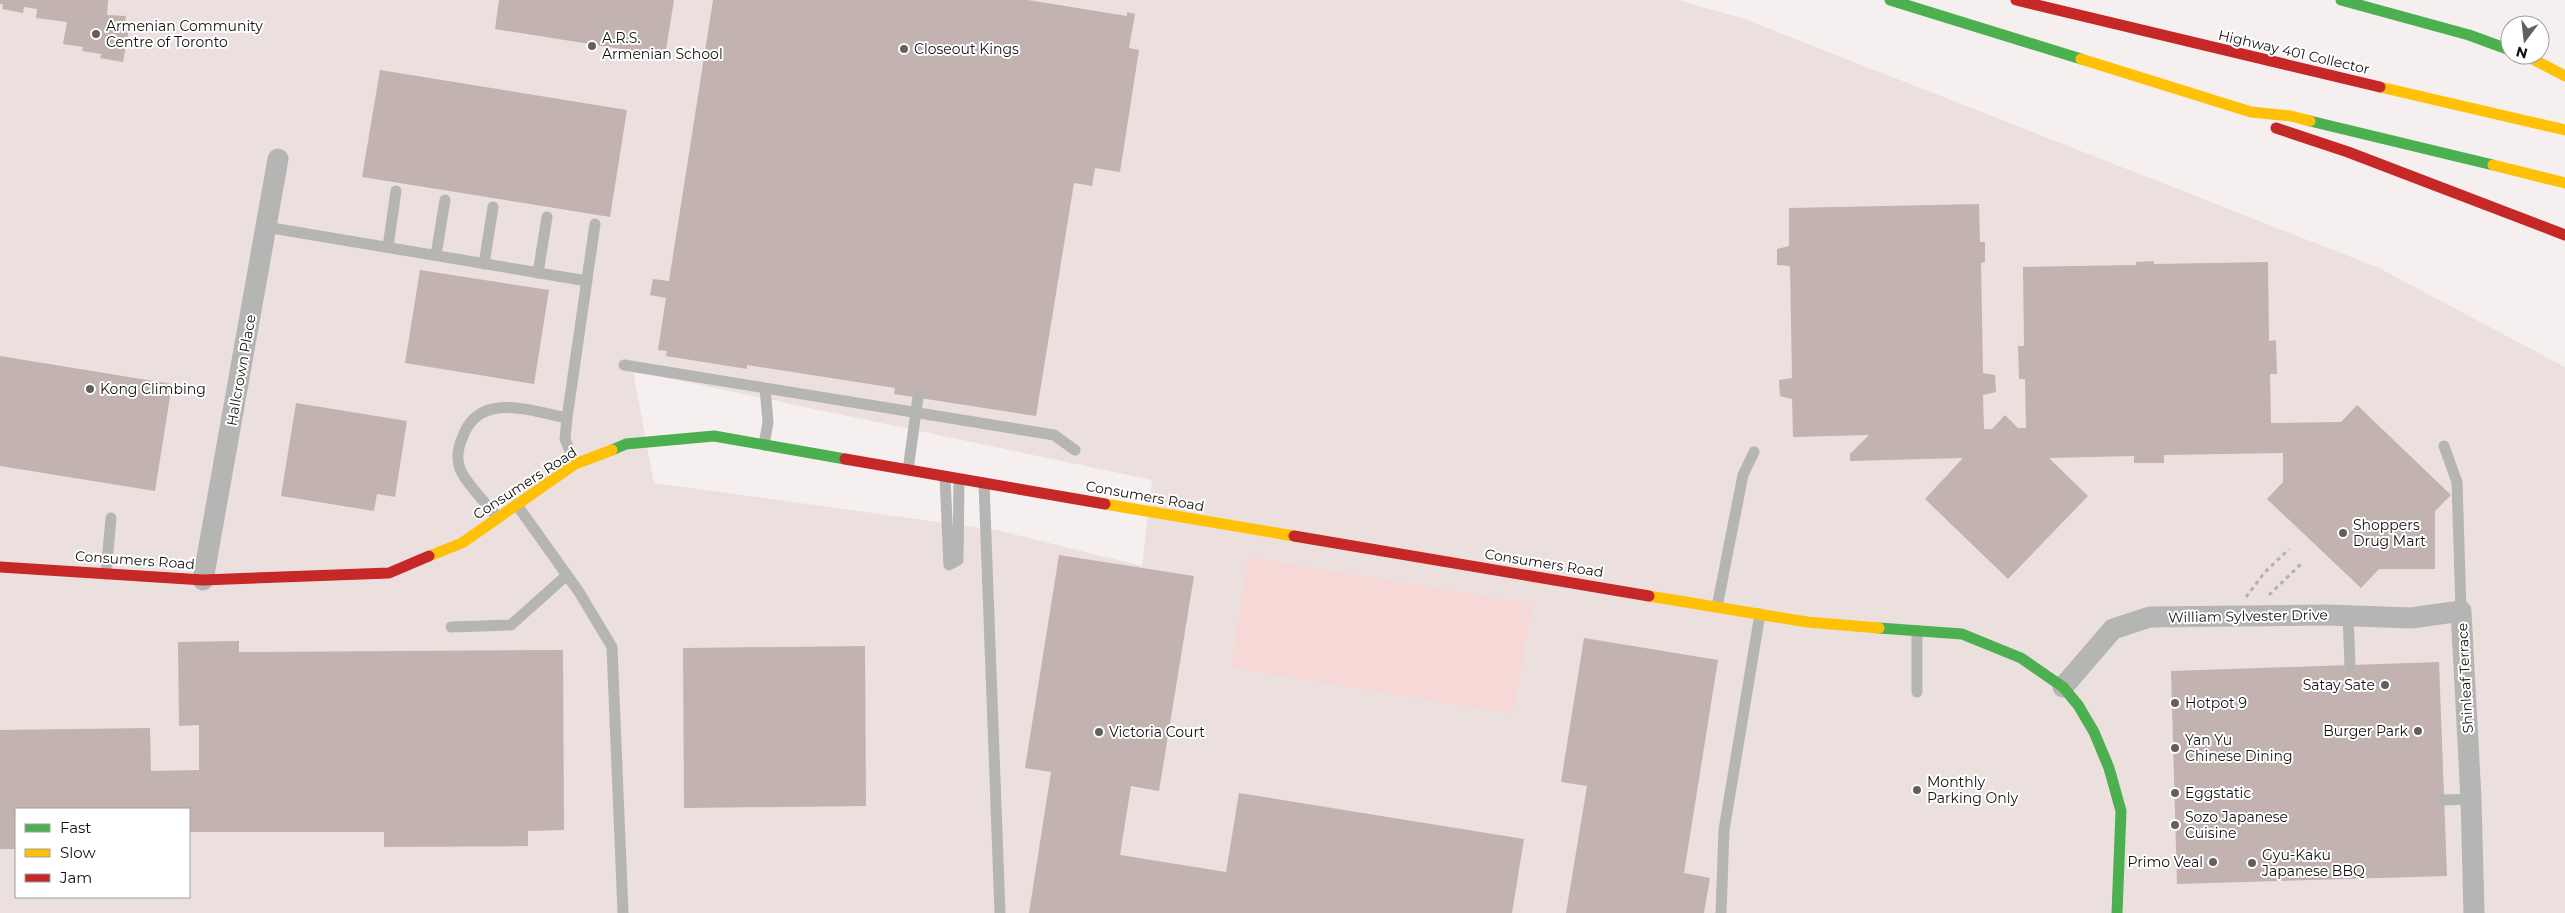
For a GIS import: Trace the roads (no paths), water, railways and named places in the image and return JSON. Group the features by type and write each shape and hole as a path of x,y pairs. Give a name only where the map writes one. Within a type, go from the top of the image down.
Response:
{"main road":[{"path":"1890,0 2251,112 2291,116 2565,182"},
{"name":"Highway 401 Collector","path":"2016,0 2565,130"},
{"path":"2341,0 2469,35 2500,46"},
{"path":"2544,65 2565,76"},
{"path":"2251,112 2280,130 2348,152 2565,235"},
{"name":"Consumers Road","path":"0,567 204,580 389,573 462,543 575,464 626,444 714,436 984,484 1807,622 1962,634 2021,658 2062,687 2078,705 2094,732 2109,768 2121,811 2117,913"}],"street":[{"name":"Hallcrown Place","path":"204,580 278,159"},
{"name":"William Sylvester Drive","path":"2062,687 2113,630 2150,617 2348,615 2411,618 2461,611"},
{"name":"Shinleaf Terrace","path":"2461,611 2471,799 2474,913"}],"lane":[{"path":"388,247 396,191"},
{"path":"436,256 445,200"},
{"path":"484,264 493,207"},
{"path":"538,273 547,217"},
{"path":"575,464 565,439 595,224"},
{"path":"266,226 587,281"},
{"path":"624,365 1054,435 1074,450"},
{"path":"764,445 768,422 765,388"},
{"path":"908,470 918,397"},
{"path":"498,518 461,471 457,456 467,426 479,413 493,408 508,406 567,418"},
{"name":"Shinleaf Terrace","path":"2444,446 2457,482 2461,611"},
{"path":"1718,607 1744,475 1754,452"},
{"path":"945,477 949,565 958,560 959,479"},
{"path":"984,484 1000,913"},
{"path":"517,505 567,576 612,647 623,913"},
{"path":"106,574 111,518"},
{"path":"451,626 510,625 567,576"},
{"path":"1721,913 1724,830 1760,614"},
{"path":"2348,615 2350,666"},
{"path":"1916,631 1917,692"},
{"path":"2444,800 2471,799"}],"place":[{"name":"Armenian Community Centre of Toronto","path":"96,34"},
{"name":"A.R.S. Armenian School","path":"592,46"},
{"name":"Closeout Kings","path":"904,49"},
{"name":"Kong Climbing","path":"90,389"},
{"name":"Shoppers Drug Mart","path":"2343,533"},
{"name":"Satay Sate","path":"2385,685"},
{"name":"Hotpot 9","path":"2175,703"},
{"name":"Burger Park","path":"2418,731"},
{"name":"Victoria Court","path":"1099,732"},
{"name":"Yan Yu Chinese Dining","path":"2175,748"},
{"name":"Monthly Parking Only","path":"1917,790"},
{"name":"Eggstatic","path":"2175,793"},
{"name":"Sozo Japanese Cuisine","path":"2175,825"},
{"name":"Primo Veal","path":"2213,862"},
{"name":"Gyu-Kaku Japanese BBQ","path":"2252,863"}]}
